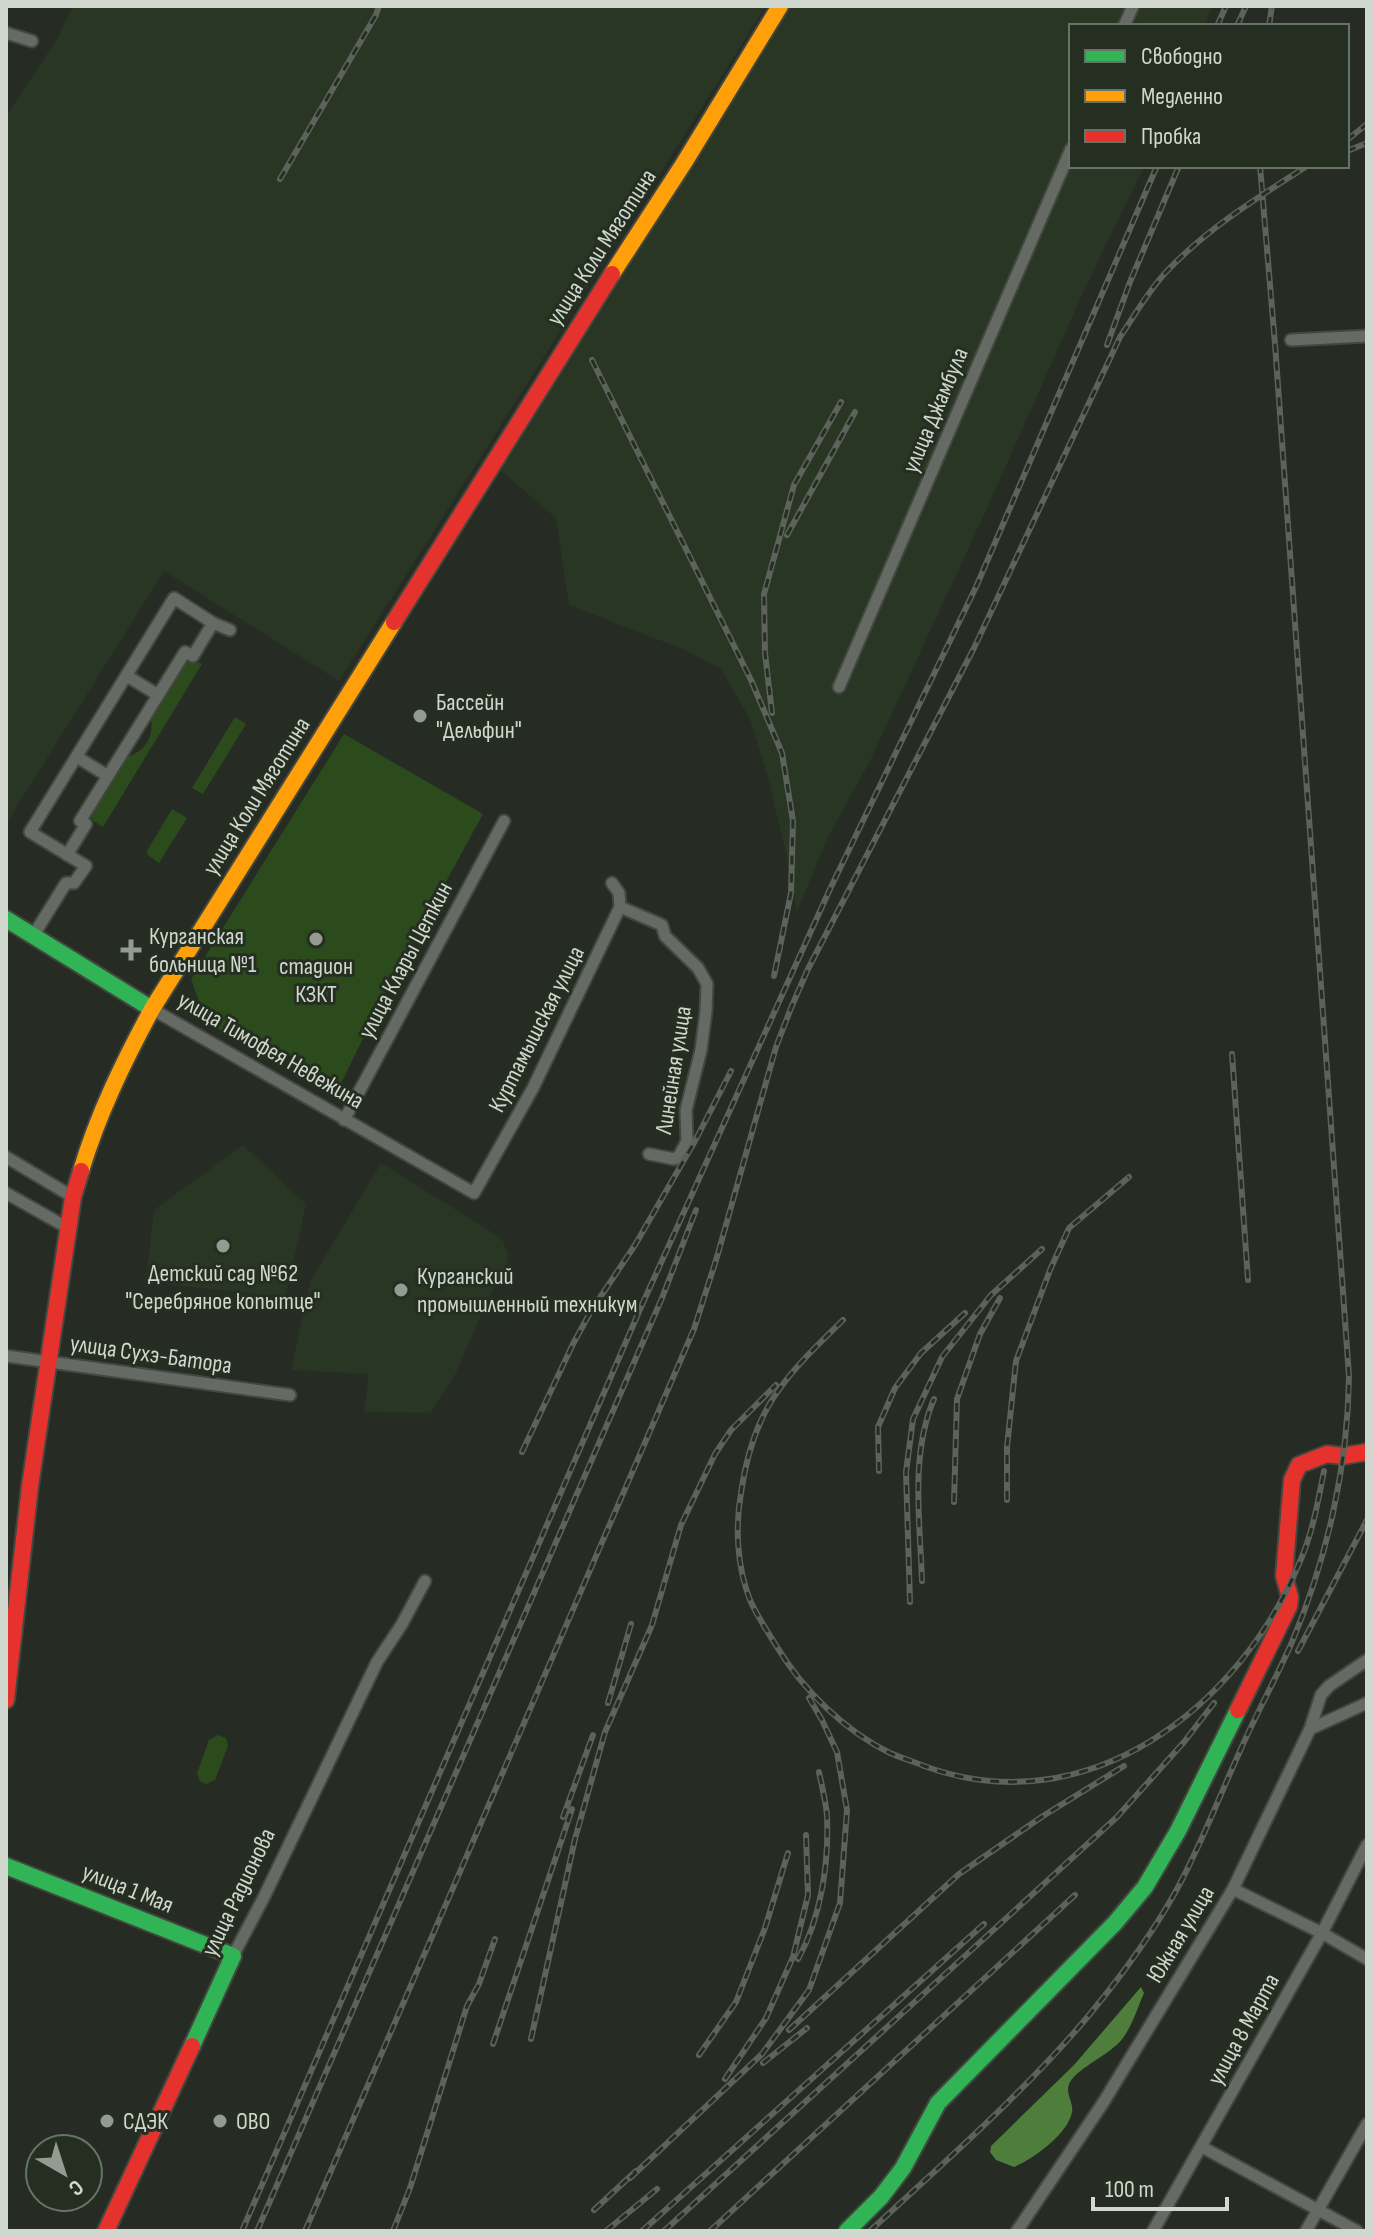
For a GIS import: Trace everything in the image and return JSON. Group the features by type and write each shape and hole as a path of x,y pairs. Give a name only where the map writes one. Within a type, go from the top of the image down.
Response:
{"main road":[{"name":"улица Коли Мяготина","path":"6,1700 11,1606 73,1197 95,1131 126,1058 152,1009 780,6"},
{"name":"улица Тимофея Невежина","path":"6,919 152,1009"},
{"path":"847,2231 881,2197 903,2168 938,2103 1115,1923 1145,1887 1178,1831 1289,1606 1290,1597 1284,1576 1292,1480 1299,1465 1327,1454 1343,1456 1367,1452"},
{"name":"улица 1 Мая","path":"6,1866 233,1956"},
{"name":"улица Радионова","path":"106,2231 233,1956"}],"street":[{"path":"6,33 32,41"},
{"name":"улица Джамбула","path":"839,687 1069,154"},
{"path":"1291,340 1367,336"},
{"path":"33,936 66,883 74,883 86,866 30,832 174,598 230,630"},
{"path":"67,855 86,824 80,821 185,652 193,656 213,623"},
{"path":"127,676 158,695"},
{"path":"77,757 108,776"},
{"name":"улица Клары Цеткин","path":"344,1120 504,821"},
{"path":"612,883 619,893 620,907"},
{"name":"Линейная улица","path":"620,907 662,925 665,936 698,968 707,984 701,1050 686,1110 687,1141 674,1159 649,1154"},
{"name":"Куртамышская улица","path":"474,1193 533,1088 620,907"},
{"name":"улица Тимофея Невежина","path":"152,1009 474,1193"},
{"path":"6,1157 73,1197"},
{"path":"6,1193 68,1228"},
{"name":"улица Сухэ-Батора","path":"6,1356 290,1395"},
{"name":"улица Радионова","path":"233,1956 377,1662 425,1581"},
{"name":"Южная улица","path":"1017,2231 1103,2103 1233,1889 1310,1729 1321,1695 1367,1660"},
{"path":"1310,1729 1367,1703"},
{"name":"улица 8 Марта","path":"1153,2231 1322,1933 1367,1845"},
{"path":"1233,1889 1367,1959"},
{"path":"1306,2231 1367,2124"},
{"path":"1202,2147 1357,2231"}],"shaded area":[{"path":"72,6 766,6 339,681 164,571 6,824 6,116 59,36"},
{"path":"785,6 1212,6 1205,24 1069,24 1069,168 1143,168 870,761 828,837 797,911 767,774 750,719 721,669 685,650 569,605 556,518 500,470"},
{"path":"188,660 202,664 103,827 91,817 93,812 127,757 144,747 151,731 151,717 183,663"},
{"path":"235,717 246,724 203,794 192,788"},
{"name":"стадион КЗКТ","path":"344,734 483,814 384,995 335,1096 318,1085 323,1076 285,1053 282,1058 275,1054 263,1054 206,1022 191,979"},
{"path":"172,809 187,818 159,863 147,851"},
{"name":"Детский сад №62 \"Серебряное копытце\"","path":"243,1145 306,1204 285,1297 146,1282 154,1210"},
{"name":"Курганский промышленный техникум","path":"381,1163 493,1233 503,1241 508,1256 454,1377 430,1413 364,1412 369,1374 291,1370 311,1280"},
{"path":"218,1735 226,1738 228,1746 215,1780 206,1784 200,1781 197,1773 209,1740"},
{"path":"1141,1987 1144,1993 1123,2038 1070,2082 1068,2090 1072,2112 1064,2129 1040,2152 1014,2167 996,2160 990,2152 991,2146 1074,2065"}],"railway":[{"path":"280,179 379,6"},
{"path":"1218,24 1226,6"},
{"path":"1238,24 1246,6"},
{"path":"1269,24 1272,6"},
{"path":"1349,138 1367,124"},
{"path":"1349,150 1367,143"},
{"path":"242,2231 641,1307 830,889 976,587 1156,168"},
{"path":"1107,345 1178,168"},
{"path":"870,2231 983,2126 1065,2043 1114,1984 1158,1922 1194,1855 1292,1642 1316,1578 1340,1478 1349,1376 1260,168"},
{"path":"305,2231 694,1329 776,1047 808,969 974,648 1120,337 1154,287 1183,255 1234,214 1304,168"},
{"path":"592,360 751,680 782,753 793,821 791,893 774,976"},
{"path":"772,713 765,653 764,594 794,485 841,402"},
{"path":"787,535 855,412"},
{"path":"1232,1054 1248,1280"},
{"path":"522,1452 591,1311 635,1245 731,1071"},
{"path":"1007,1500 1007,1447 1016,1361 1050,1270 1069,1228 1129,1177"},
{"path":"257,2231 662,1298 696,1210"},
{"path":"910,1602 906,1472 913,1419 942,1357 991,1295 1042,1249"},
{"path":"954,1502 957,1399 980,1334 1000,1298"},
{"path":"879,1471 878,1427 895,1388 921,1353 965,1313"},
{"path":"843,1320 785,1381 758,1427 746,1466 739,1506 738,1547 742,1574 759,1618 787,1663 812,1694 841,1721 873,1744 924,1766 985,1780 1044,1780 1100,1766 1152,1740 1199,1705 1240,1662 1274,1613 1305,1548 1324,1471"},
{"path":"531,2039 575,1839 605,1732 652,1625 681,1525 715,1454 731,1430 776,1385"},
{"path":"922,1581 919,1465 934,1399"},
{"path":"1298,1651 1367,1520"},
{"path":"608,1703 631,1624"},
{"path":"630,2178 762,2054 809,1990 840,1903 847,1810 837,1752 809,1698"},
{"path":"664,2231 1117,1817 1184,1742 1214,1703"},
{"path":"563,1817 593,1735"},
{"path":"789,2030 959,1874 1043,1816 1124,1766"},
{"path":"798,1959 813,1926 825,1871 827,1816 819,1772"},
{"path":"493,2044 572,1809"},
{"path":"725,2079 766,2018 793,1957 808,1895 806,1835"},
{"path":"699,2055 736,2002 765,1928 788,1853"},
{"path":"710,2231 1075,1895"},
{"path":"642,2231 984,1924"},
{"path":"393,2231 410,2188 467,2006 479,1984 495,1939"},
{"path":"763,2063 807,2028"},
{"path":"594,2210 636,2171"},
{"path":"606,2231 657,2189"}],"traffic: fast":[{"path":"6,919 152,1009"},
{"path":"847,2231 881,2197 903,2168 938,2103 1115,1923 1145,1887 1178,1831 1238,1710"},
{"path":"6,1866 233,1956 192,2046"}],"traffic: slow":[{"path":"612,274 780,6"},
{"path":"81,1171 112,1088 152,1009 394,622"}],"traffic: jam":[{"path":"394,622 612,274"},
{"path":"6,1700 30,1486 73,1197 81,1171"},
{"path":"1238,1710 1289,1606 1290,1597 1284,1576 1292,1480 1299,1465 1327,1454 1343,1456 1367,1452"},
{"path":"106,2231 192,2046"}],"place":[{"name":"Бассейн \"Дельфин\"","path":"420,716"},
{"name":"стадион КЗКТ","path":"316,939"},
{"name":"Курганская больница №1","path":"131,950"},
{"name":"Детский сад №62 \"Серебряное копытце\"","path":"223,1246"},
{"name":"Курганский промышленный техникум","path":"401,1290"},
{"name":"СДЭК","path":"107,2121"},
{"name":"OBO","path":"220,2121"}]}
